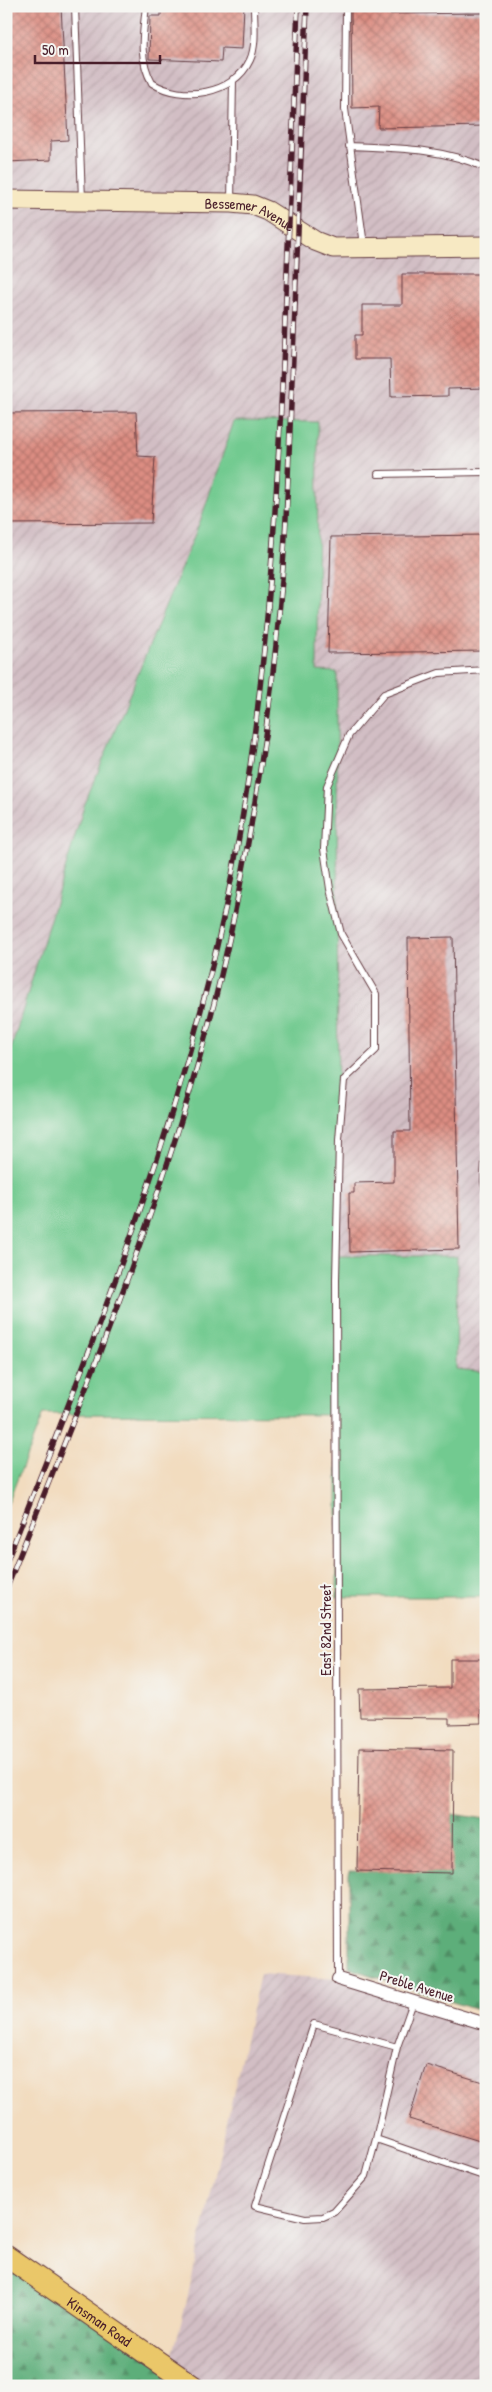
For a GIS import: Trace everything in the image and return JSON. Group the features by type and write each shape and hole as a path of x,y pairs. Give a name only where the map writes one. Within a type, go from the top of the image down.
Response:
{"main road":[{"name":"Kinsman Road","path":"6,2256 193,2386"}],"street":[{"name":"Bessemer Avenue","path":"6,200 231,203 253,205 268,211 315,241 333,248 486,246"},
{"name":"Preble Avenue","path":"338,1979 486,2024"}],"lane":[{"path":"75,6 82,201"},
{"path":"146,6 142,48 143,62 152,83 174,92 194,94 214,90 233,79 243,71 251,60 254,6"},
{"path":"346,6 345,108 365,248"},
{"path":"231,203 233,79"},
{"path":"349,146 424,149 466,158 486,168"},
{"path":"378,474 486,472"},
{"name":"East 82nd Street","path":"338,1979 336,1280 339,1140 344,1080 376,1050 376,994 342,934 330,889 324,849 327,786 349,735 384,694 439,673 486,670"},
{"path":"486,1137 484,1182 486,1192"},
{"path":"397,2048 314,2024 255,2206 306,2218 323,2217 334,2212 366,2176 397,2048 413,2002"},
{"path":"376,2138 486,2177"}],"shaded area":[{"path":"6,6 486,6 486,1374 6,1334"},
{"path":"260,1974 338,1979 486,2024 486,2386 193,2386 169,2369 186,2304"}],"green space":[{"path":"234,421 318,422 317,671 337,672 338,1256 457,1256 456,1369 486,1372 486,1597 337,1597 337,1415 43,1414 6,1508 6,1066 84,806 201,519"},
{"path":"452,1814 486,1819 486,2013 349,1968 349,1870 451,1873"},
{"path":"6,2256 193,2386 6,2386"}],"building":[{"path":"6,6 61,6 68,140 51,141 51,160 7,162"},
{"path":"161,6 244,6 242,49 222,48 221,62 149,59 150,16 161,16"},
{"path":"351,6 389,6 389,14 486,13 486,126 378,128 379,107 352,108"},
{"path":"402,274 486,274 486,388 448,389 448,396 391,397 390,359 355,359 355,335 362,335 362,305 402,305"},
{"path":"136,412 138,456 155,457 151,523 6,524 6,413"},
{"path":"486,535 486,651 328,653 331,537"},
{"path":"453,937 459,1249 350,1252 349,1193 354,1193 354,1183 394,1182 394,1131 410,1131 408,938"},
{"path":"450,1659 486,1659 486,1693 480,1693 481,1723 449,1724 449,1718 360,1717 359,1689 450,1688"},
{"path":"359,1748 453,1750 452,1873 357,1871"},
{"path":"426,2065 486,2083 486,2143 409,2119"}],"railway":[{"path":"6,1563 105,1308 165,1135 191,1048 214,960 233,870 254,739 262,673 273,542 284,343 298,6"},
{"path":"6,1590 103,1345 162,1180 189,1096 212,1012 240,886 267,724 283,572 307,6"}]}
